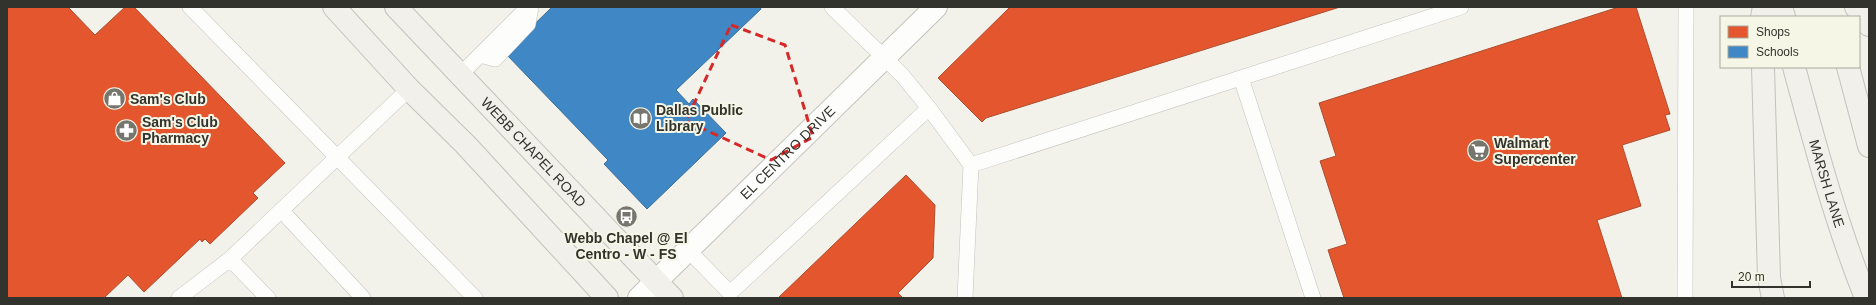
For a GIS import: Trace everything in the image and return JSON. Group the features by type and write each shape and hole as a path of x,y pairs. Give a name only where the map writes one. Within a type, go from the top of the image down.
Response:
{"main road":[{"path":"334,7 409,89 466,144 607,298"},
{"name":"WEBB CHAPEL ROAD","path":"396,7 672,298"},
{"path":"1856,7 1869,25"},
{"path":"1763,68 1769,278 1773,298"},
{"name":"MARSH LANE","path":"1794,68 1816,150 1843,238 1866,298"},
{"path":"1848,68 1869,146"}],"street":[{"name":"EL CENTRO DRIVE","path":"639,298 936,7"}],"lane":[{"path":"190,7 476,298"},
{"path":"460,75 530,7"},
{"path":"832,7 902,75 930,108 971,165 966,298"},
{"path":"971,165 1461,7"},
{"path":"1685,298 1686,7"},
{"path":"1241,78 1313,298"},
{"path":"179,298 230,259 409,89"},
{"path":"688,250 731,296 930,108"},
{"path":"281,210 364,298"},
{"path":"230,259 268,298"}],"highlighted area":[{"path":"731,25 785,45 813,137 771,160 686,121"}],"building: Shops":[{"name":"Sam's Club","path":"7,7 68,7 95,35 125,7 134,7 285,163 253,193 258,198 210,244 205,239 202,242 200,239 144,292 128,275 104,298 7,298"},
{"path":"1010,7 1340,7 986,118 982,122 938,78"},
{"name":"Walmart Supercenter","path":"1619,7 1636,7 1670,114 1665,115 1670,130 1622,145 1641,206 1597,220 1622,298 1344,298 1328,250 1347,244 1320,161 1336,156 1319,103"},
{"path":"906,175 935,205 933,258 898,293 903,298 778,298"}],"building: Schools":[{"name":"Dallas Public Library","path":"552,7 760,7 761,9 676,90 689,104 693,99 726,133 647,209 604,164 608,160 505,53"}],"place":[{"name":"Sam's Club","path":"115,99"},
{"name":"Dallas Public Library","path":"640,118"},
{"name":"Sam's Club Pharmacy","path":"126,130"},
{"name":"Walmart Supercenter","path":"1479,151"},
{"name":"Webb Chapel @ El Centro - W - FS","path":"626,216"}]}
